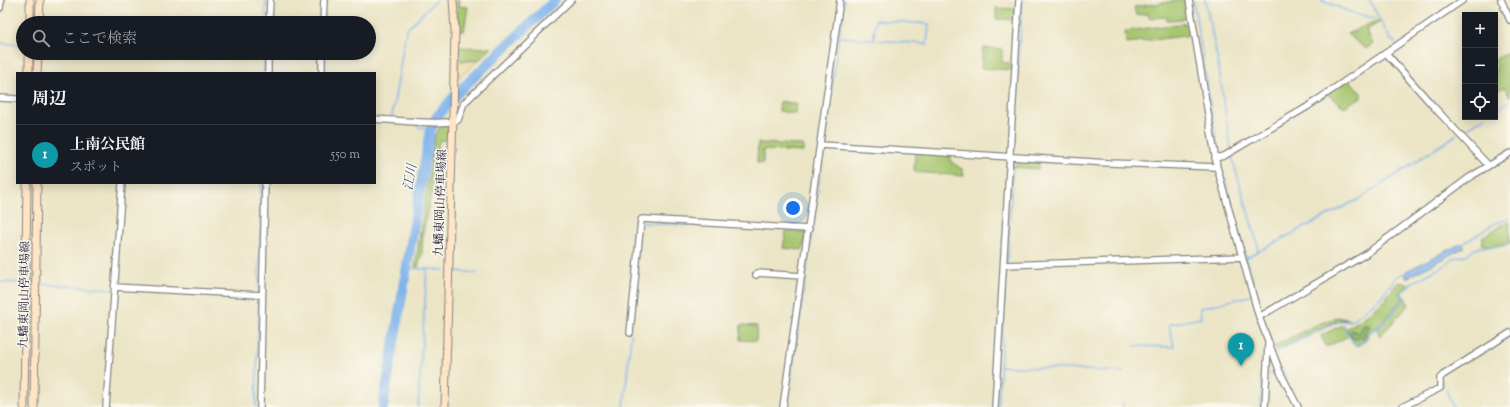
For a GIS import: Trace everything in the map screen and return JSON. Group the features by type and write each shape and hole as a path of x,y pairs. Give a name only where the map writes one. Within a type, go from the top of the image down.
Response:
{"main road":[{"path":"30,0 30,16"},
{"path":"39,16 40,0"},
{"name":"九蟠東岡山停車場線","path":"445,407 454,85 455,30 453,0"},
{"path":"29,60 29,72"},
{"path":"37,72 38,60"},
{"name":"九蟠東岡山停車場線","path":"24,407 27,184"},
{"name":"九蟠東岡山停車場線","path":"34,407 37,184"}],"street":[{"path":"0,8 1,0"},
{"path":"269,16 270,0"},
{"path":"323,16 324,0"},
{"path":"376,119 424,122 442,122 453,118 458,120 464,103 571,0"},
{"path":"784,407 802,276 823,145 840,0"},
{"path":"995,407 1012,157 1019,0"},
{"path":"1189,0 1218,158 1217,168 1259,317 1280,372 1298,407"},
{"path":"1218,158 1231,152 1307,107 1463,0"},
{"path":"1501,0 1510,20"},
{"path":"1386,53 1488,165"},
{"path":"268,60 268,72"},
{"path":"322,60 322,72"},
{"path":"0,98 16,99"},
{"path":"823,145 1217,168"},
{"path":"1259,317 1366,254 1488,165 1510,153"},
{"path":"106,407 122,184"},
{"path":"260,407 260,295 265,184"},
{"path":"630,333 642,219 809,229"},
{"path":"1005,265 1242,257"},
{"path":"756,275 757,273 802,276"},
{"path":"115,288 260,295"},
{"path":"1402,407 1440,388 1440,378 1443,375 1510,333"},
{"path":"1265,407 1268,342"}],"green space":[{"path":"457,0 459,0 459,6 468,7 464,31 458,30"},
{"path":"1186,0 1189,15 1185,19 1167,20 1166,17 1149,18 1149,14 1136,15 1134,7"},
{"path":"996,8 1015,9 1014,20 996,19"},
{"path":"1378,20 1380,22 1366,30 1373,44 1366,49 1347,34"},
{"path":"1188,23 1189,26 1192,26 1193,35 1126,43 1125,31"},
{"path":"459,47 492,48 479,60 459,60"},
{"path":"983,48 1002,49 1002,62 1013,64 1012,70 981,68"},
{"path":"1510,52 1510,65 1508,66 1510,70 1510,97 1504,87 1498,90 1498,58"},
{"path":"1349,79 1363,96 1344,107 1327,94"},
{"path":"780,101 797,104 795,114 779,111"},
{"path":"441,125 449,126 448,194 431,194 423,232 422,254 418,267 415,267 435,135","holes":["439,141 447,141 447,190 444,192 431,191"]},
{"path":"758,143 803,145 803,152 763,150 763,163 757,163"},
{"path":"915,152 950,155 951,162 962,169 964,176 915,172"},
{"path":"1018,159 1038,160 1039,169 1013,167 1016,166"},
{"path":"1510,222 1510,243 1491,246 1481,244 1483,237 1500,226"},
{"path":"786,231 806,232 803,250 783,248"},
{"path":"1399,282 1408,284 1408,286 1400,293 1403,298 1361,343 1354,345 1347,328 1376,307 1387,297"},
{"path":"1404,296 1409,305 1380,336 1377,329 1403,301"},
{"path":"1338,317 1349,320 1339,320 1276,350 1274,346 1316,325"},
{"path":"1365,324 1370,326 1364,337 1353,339 1350,332 1352,330 1358,333"},
{"path":"741,325 757,326 756,341 740,340"},
{"path":"1343,325 1349,336 1326,347 1321,335"}],"sand":[{"path":"459,61 478,61 459,77"}],"water":[{"path":"1462,243 1464,248 1407,278 1405,275 1405,272 1408,270"}],"waterway":[{"path":"265,16 266,0"},
{"path":"392,116 406,30 436,0"},
{"name":"江川","path":"383,407 430,131 436,118 457,93 555,0"},
{"path":"824,143 844,0"},
{"path":"1013,156 1022,0"},
{"path":"1193,0 1219,156"},
{"path":"1205,0 1218,62 1231,150"},
{"path":"1321,0 1355,14 1375,18"},
{"path":"1369,0 1391,40 1396,43"},
{"path":"839,37 927,44 929,24 875,20 874,40"},
{"path":"0,43 16,44"},
{"path":"264,60 264,72"},
{"path":"1498,109 1510,101"},
{"path":"1460,133 1480,120"},
{"path":"417,125 419,127 431,129"},
{"path":"1257,252 1361,198 1456,135"},
{"path":"787,407 824,147"},
{"path":"1231,154 1258,246 1257,252 1247,257"},
{"path":"1007,264 1013,160"},
{"path":"1219,160 1261,311"},
{"path":"259,293 261,184"},
{"path":"1463,244 1494,224 1510,218"},
{"path":"642,223 690,225"},
{"path":"1344,325 1354,345 1357,346 1365,341 1370,332 1380,326 1404,299 1402,292 1411,285 1411,283 1442,267 1454,258 1466,255 1480,247 1497,247 1510,244"},
{"path":"998,407 1006,267"},
{"path":"407,268 427,269 418,407"},
{"path":"427,269 445,270"},
{"path":"453,271 477,273"},
{"path":"1275,352 1340,321 1353,320 1380,298 1397,276 1406,273"},
{"path":"0,282 20,283"},
{"path":"42,284 113,289"},
{"path":"1134,346 1174,347 1169,326 1170,324 1201,318 1200,308 1250,296"},
{"path":"256,407 259,297"},
{"path":"1264,320 1272,343"},
{"path":"624,407 631,334"},
{"path":"1489,350 1510,336"},
{"path":"1000,366 1124,372"},
{"path":"1282,369 1287,380"},
{"path":"1269,375 1277,371"},
{"path":"1261,407 1262,379 1264,378"},
{"path":"1442,389 1443,381"},
{"path":"1446,389 1453,407"}],"place":[{"name":"上南公民館","path":"1241,366"}]}
